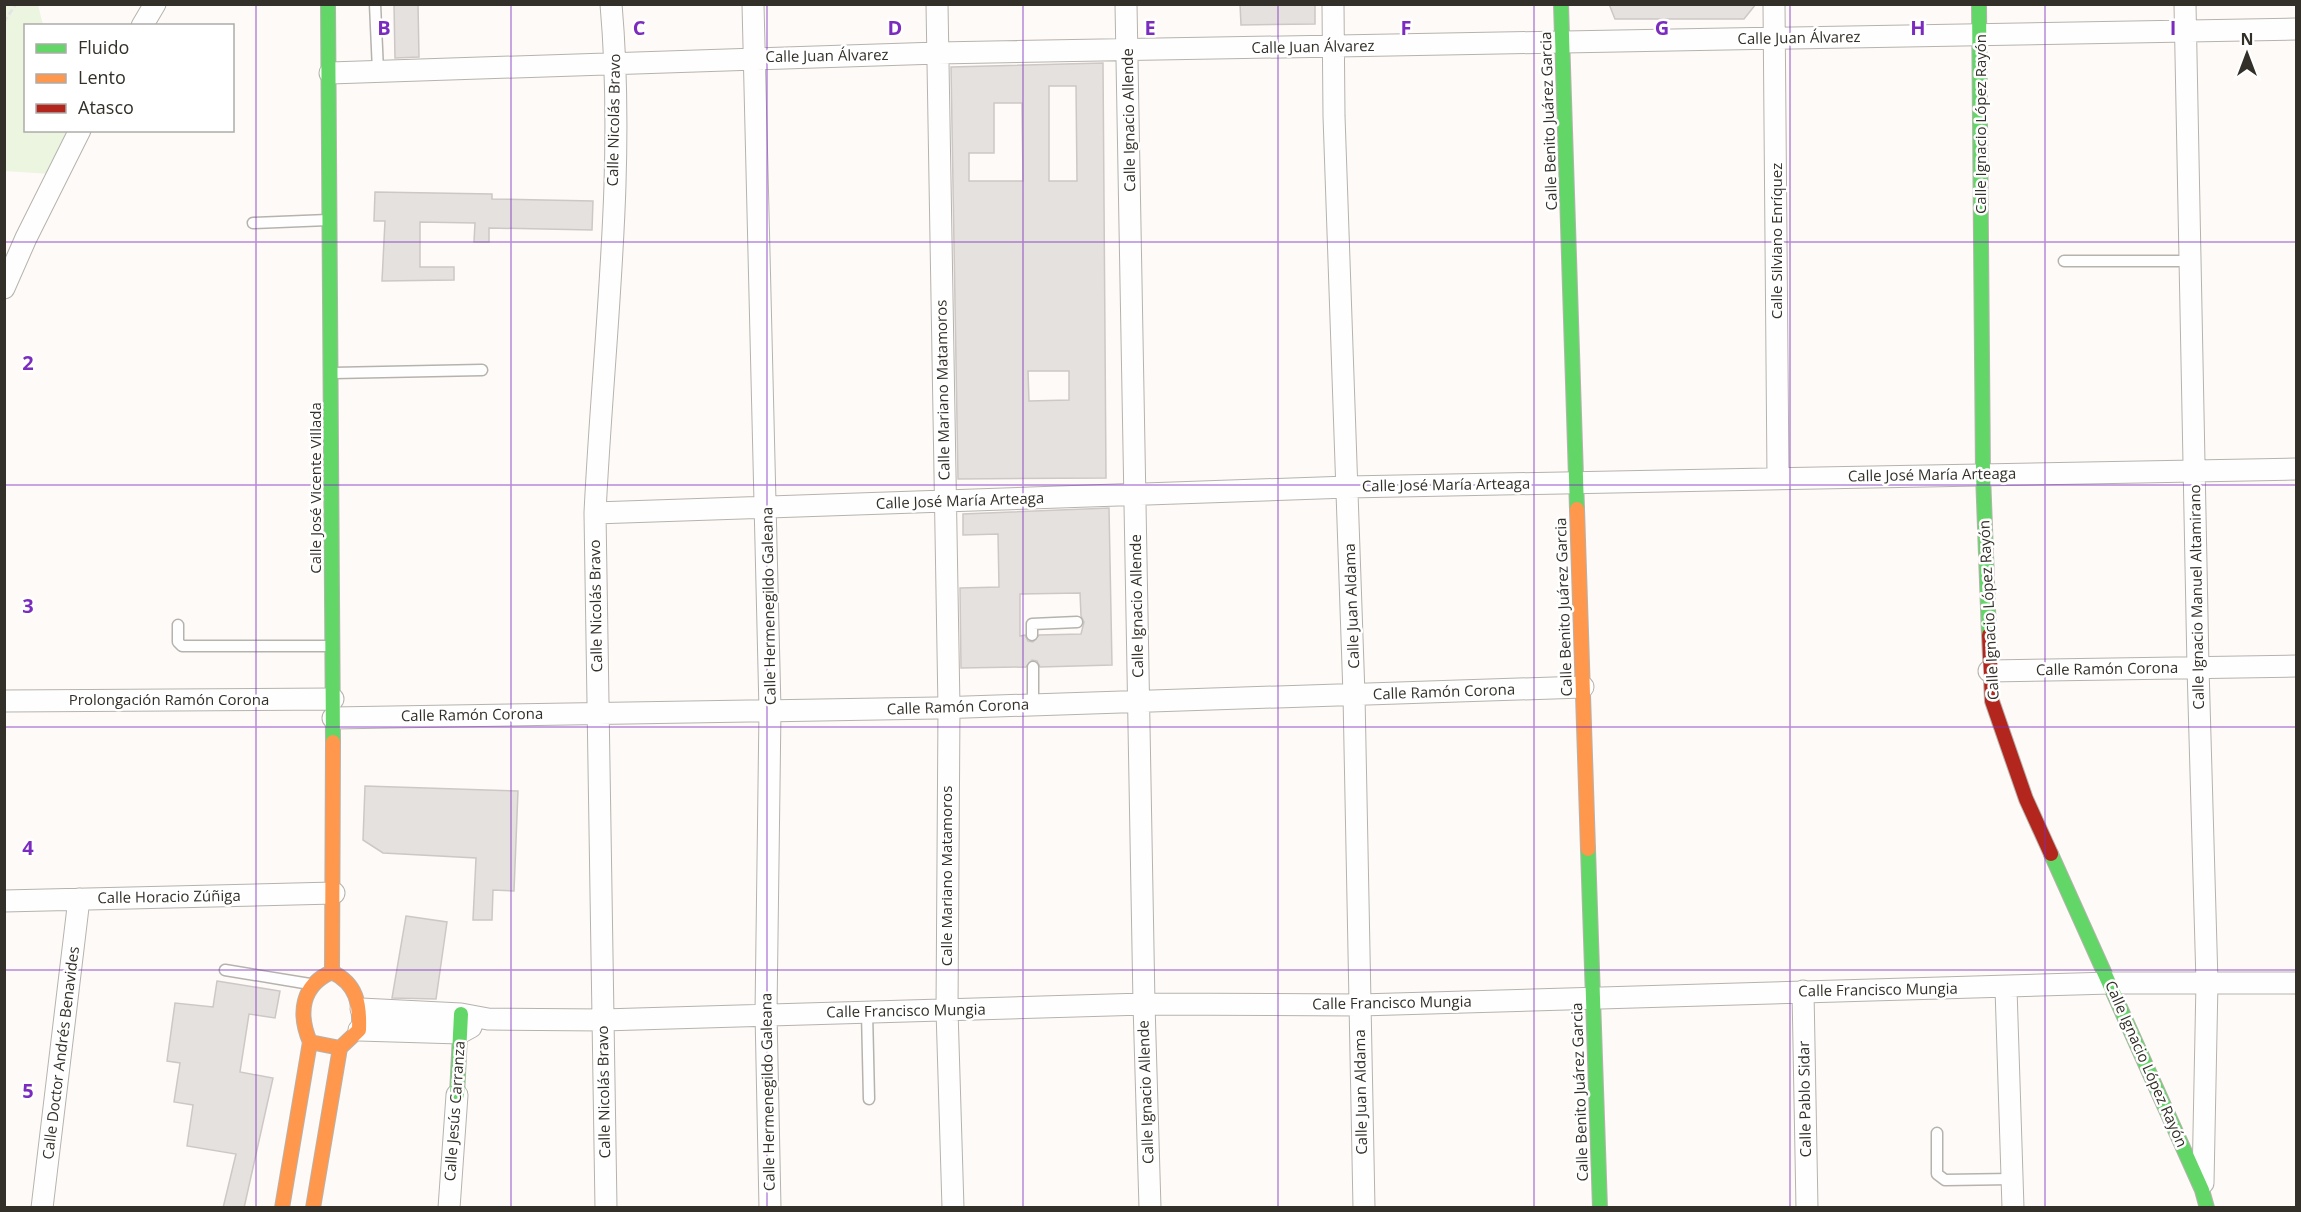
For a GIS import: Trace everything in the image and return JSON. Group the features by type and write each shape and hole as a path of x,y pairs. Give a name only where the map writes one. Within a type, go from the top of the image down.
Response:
{"main road":[{"name":"Calle José Vicente Villada","path":"328,4 332,373 334,893 332,972"},
{"name":"Calle Benito Juárez Garcia","path":"1561,4 1600,1208"},
{"name":"Calle Ignacio López Rayón","path":"1979,4 1983,474 1989,671 1992,700 2026,800 2205,1199"},
{"path":"282,1208 310,1042 303,1022 303,1007 310,984 322,974 332,972 342,975 355,989 360,1020 340,1048 313,1208"},
{"name":"Calle Jesús Carranza","path":"457,1095 461,1023"},
{"path":"310,1042 340,1048"}],"street":[{"path":"143,24 155,4"},
{"name":"Calle Nicolás Bravo","path":"606,1208 595,513 597,453 610,301 616,63 611,4"},
{"name":"Calle Hermenegildo Galeana","path":"753,4 767,505 770,710 766,1013 770,1208"},
{"name":"Calle Mariano Matamoros","path":"937,4 949,708 947,1010 953,1208"},
{"name":"Calle Ignacio Allende","path":"1126,4 1144,1004 1150,1208"},
{"name":"Calle Juan Aldama","path":"1333,4 1354,695 1364,1208"},
{"name":"Calle Silviano Enríquez","path":"1774,4 1778,478"},
{"name":"Calle Ignacio Manuel Altamirano","path":"2185,4 2198,668 2207,982 2205,1199"},
{"name":"Calle Juan Álvarez","path":"330,73 938,53 2296,29"},
{"path":"4,288 26,238 79,132"},
{"name":"Calle José María Arteaga","path":"595,513 767,505 945,502 1348,487 2296,469"},
{"name":"Calle Ramón Corona","path":"1989,671 2296,666"},
{"name":"Calle Ramón Corona","path":"333,708 598,712 949,708 1583,687"},
{"name":"Prolongación Ramón Corona","path":"4,701 333,708"},
{"name":"Calle Horacio Zúñiga","path":"4,901 334,893"},
{"name":"Calle Doctor Andrés Benavides","path":"42,1208 79,899"},
{"name":"Calle Francisco Mungia","path":"360,1020 461,1023 488,1019 603,1020 766,1013 1144,1004 1359,1005 2110,983 2296,983"},
{"path":"2006,987 2013,1208"},
{"name":"Calle Pablo Sidar","path":"1803,992 1807,1208"},
{"name":"Calle Jesús Carranza","path":"448,1208 457,1095"}],"lane":[{"path":"375,4 378,71"},
{"path":"253,223 331,220"},
{"path":"2064,261 2190,261"},
{"path":"332,373 482,370"},
{"path":"1032,635 1032,624 1077,622"},
{"path":"178,625 178,642 183,646 333,646"},
{"path":"1033,667 1033,705"},
{"path":"225,970 310,984"},
{"path":"867,1012 869,1099"},
{"path":"1937,1133 1937,1174 1945,1180 2012,1179"}],"path":[{"path":"4,22 16,4"}],"green space":[{"path":"4,5 38,5 43,24 24,24 24,132 75,132 51,174 5,171"}],"building":[{"path":"394,4 418,4 419,57 395,58"},
{"path":"1240,4 1315,4 1315,24 1241,25"},
{"path":"1609,4 1756,4 1744,19 1615,19"},
{"path":"1103,63 1106,478 958,479 951,67","holes":["1049,86 1076,86 1077,181 1049,181","994,103 1022,103 1023,181 969,181 969,153 994,153","1028,371 1069,371 1069,400 1029,401"]},
{"path":"375,192 492,194 492,199 593,201 592,230 489,228 489,242 474,242 475,223 420,222 420,267 454,267 454,280 382,281 385,221 374,221"},
{"path":"1109,508 1112,665 1040,667 1037,661 1032,660 1026,667 961,668 960,588 999,587 998,534 963,535 963,514","holes":["1080,593 1081,616 1084,622 1081,634 1039,635 1033,642 1028,641 1025,635 1020,636 1020,594"]},
{"path":"365,786 518,791 514,891 493,890 492,920 473,920 476,858 383,853 363,840"},
{"path":"406,916 447,922 436,999 392,998"},
{"path":"217,981 280,991 275,1018 249,1014 240,1072 273,1078 244,1208 223,1208 236,1154 187,1146 193,1105 174,1102 180,1063 167,1061 175,1003 213,1007"}],"traffic: fast":[{"path":"328,4 333,742"},
{"path":"1561,4 1577,509"},
{"path":"1979,4 1983,474 1989,635"},
{"path":"1588,849 1600,1208"},
{"path":"2051,854 2202,1190 2207,1208"},
{"path":"457,1095 461,1014"}],"traffic: slow":[{"path":"1577,509 1588,849"},
{"path":"332,972 333,742"},
{"path":"332,972 347,982 352,989 359,1012 359,1030 340,1048 310,1042 304,1021 308,992 314,984 332,972"},
{"path":"282,1208 310,1042"},
{"path":"313,1208 340,1048"}],"traffic: jam":[{"path":"1989,635 1992,701 2026,799 2051,854"}]}
